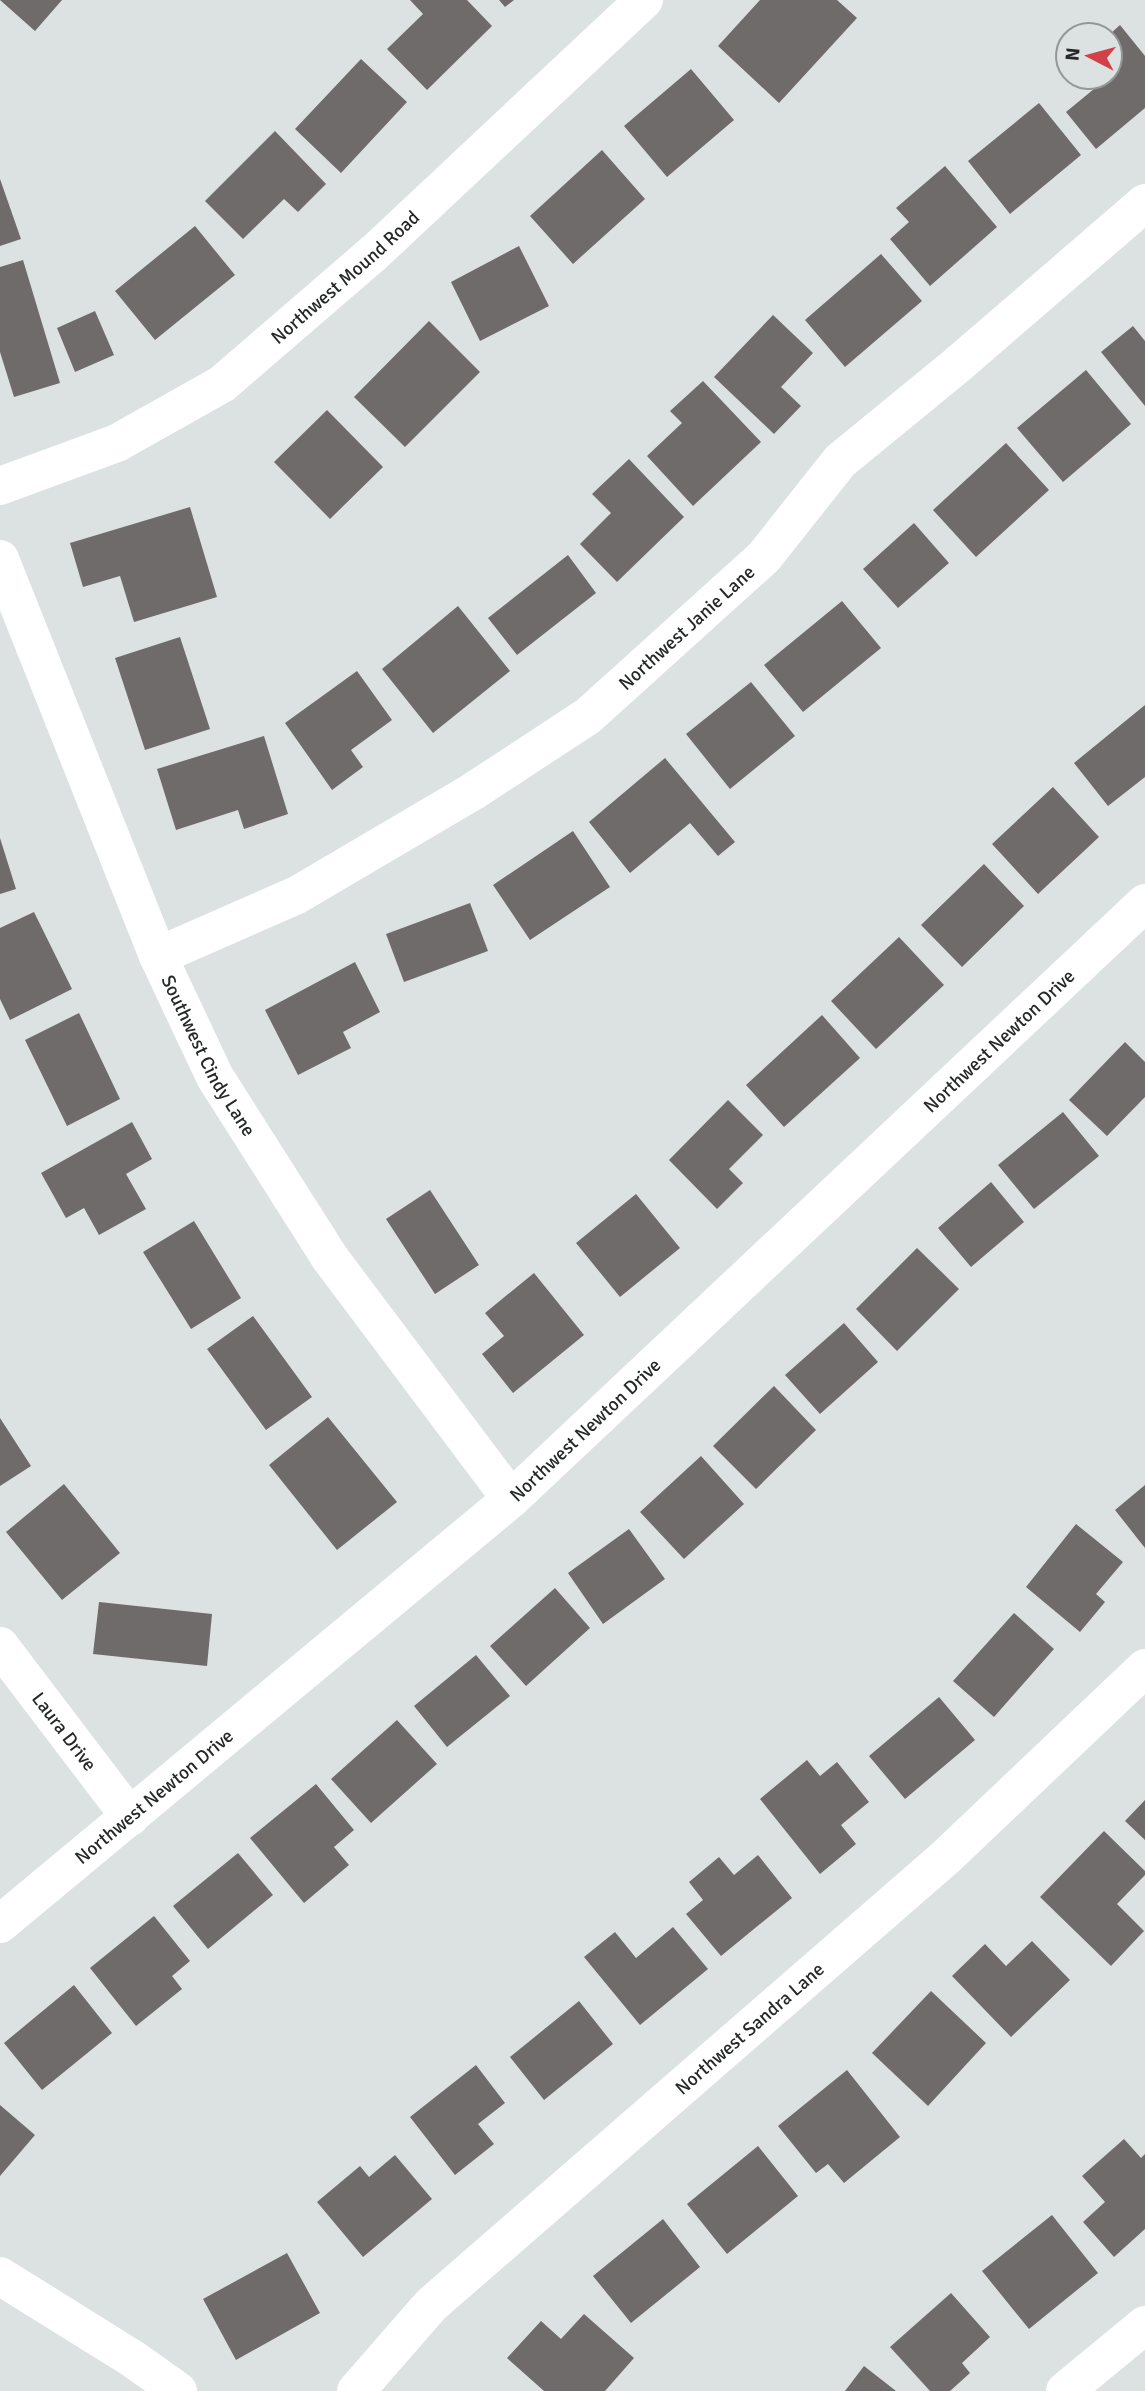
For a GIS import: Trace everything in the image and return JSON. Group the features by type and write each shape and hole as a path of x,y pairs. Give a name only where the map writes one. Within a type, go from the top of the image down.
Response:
{"street":[{"name":"Northwest Mound Road","path":"0,486 117,443 222,384 375,252 644,0"},
{"name":"Northwest Janie Lane","path":"158,956 297,895 472,792 588,716 764,557 839,461 956,366 1145,203"},
{"name":"Southwest Cindy Lane","path":"0,559 158,956 215,1077 330,1258 512,1499"},
{"name":"Northwest Newton Drive","path":"0,1924 512,1499 1145,904"},
{"name":"Laura Drive","path":"0,1646 130,1818"},
{"name":"Northwest Sandra Lane","path":"356,2391 431,2305 946,1857 1145,1668"},
{"path":"0,2276 133,2359 178,2391"},
{"path":"1065,2391 1145,2325"}],"building":[{"path":"0,0 62,0 35,31"},
{"path":"410,0 467,0 492,26 427,90 387,49 423,14"},
{"path":"499,0 514,0 505,7"},
{"path":"760,0 837,0 857,18 779,103 718,46"},
{"path":"1124,30 1145,56 1145,108 1096,149 1066,112 1092,91 1124,91"},
{"path":"361,59 407,102 341,173 295,129"},
{"path":"691,69 734,120 667,177 624,126"},
{"path":"1039,103 1081,155 1010,214 968,161"},
{"path":"275,131 326,184 298,212 284,199 243,239 205,201"},
{"path":"602,150 645,199 573,264 530,216"},
{"path":"945,166 997,227 930,286 890,239 909,222 896,208"},
{"path":"0,179 21,239 0,246"},
{"path":"195,226 235,275 155,340 115,291"},
{"path":"519,246 549,306 480,341 451,282"},
{"path":"881,254 922,301 845,367 805,320"},
{"path":"23,260 60,383 14,397 0,352 0,267"},
{"path":"95,311 114,355 75,372 57,328"},
{"path":"773,315 813,353 781,387 801,406 774,434 714,377"},
{"path":"429,321 480,372 405,447 354,397"},
{"path":"1133,326 1145,341 1145,406 1101,352"},
{"path":"1086,370 1131,424 1063,482 1017,428"},
{"path":"703,381 761,442 693,506 647,456 682,423 670,411"},
{"path":"327,410 383,467 330,519 274,462"},
{"path":"1006,443 1049,490 976,557 933,510"},
{"path":"629,459 684,517 617,582 580,544 611,513 592,494"},
{"path":"190,507 217,597 134,622 120,576 83,587 70,543"},
{"path":"914,523 949,563 898,608 863,569"},
{"path":"568,555 596,593 517,655 488,618"},
{"path":"842,601 881,648 803,712 764,665"},
{"path":"458,606 510,671 433,733 382,669"},
{"path":"180,637 210,729 145,750 115,658"},
{"path":"357,671 392,720 351,750 363,767 332,790 285,723"},
{"path":"751,682 795,736 730,789 686,734"},
{"path":"1145,705 1145,777 1108,806 1074,763"},
{"path":"264,736 288,814 244,829 238,810 176,830 157,769"},
{"path":"665,758 735,842 718,856 690,823 630,873 589,822"},
{"path":"1053,787 1099,837 1038,894 992,844"},
{"path":"573,831 610,887 530,940 493,885"},
{"path":"0,838 16,889 0,894"},
{"path":"984,864 1024,906 962,967 921,925"},
{"path":"470,903 488,951 404,982 386,934"},
{"path":"34,912 72,989 10,1020 0,999 0,928"},
{"path":"899,937 944,985 876,1049 831,1001"},
{"path":"355,962 380,1012 343,1032 351,1048 298,1075 265,1010"},
{"path":"79,1013 120,1099 67,1126 25,1040"},
{"path":"822,1015 860,1058 784,1127 746,1085"},
{"path":"1125,1042 1145,1062 1145,1097 1107,1136 1069,1100"},
{"path":"728,1100 763,1135 729,1169 743,1183 717,1209 669,1160"},
{"path":"1063,1112 1099,1156 1034,1209 998,1165"},
{"path":"132,1122 152,1159 126,1174 146,1209 99,1235 84,1208 66,1218 41,1173"},
{"path":"991,1182 1024,1222 971,1267 938,1228"},
{"path":"430,1190 479,1265 435,1294 386,1219"},
{"path":"636,1194 680,1248 620,1297 576,1243"},
{"path":"194,1221 241,1298 191,1329 143,1252"},
{"path":"917,1248 959,1289 897,1351 856,1309"},
{"path":"534,1273 584,1335 513,1393 482,1354 504,1336 485,1313"},
{"path":"253,1316 312,1397 266,1430 207,1349"},
{"path":"844,1323 878,1362 820,1414 785,1375"},
{"path":"774,1386 816,1430 756,1489 713,1446"},
{"path":"328,1417 397,1502 337,1550 269,1465"},
{"path":"0,1418 31,1466 0,1486"},
{"path":"701,1456 744,1504 684,1559 640,1512"},
{"path":"64,1484 120,1553 62,1600 6,1532"},
{"path":"1145,1485 1145,1548 1115,1510"},
{"path":"1076,1524 1123,1562 1096,1594 1105,1602 1080,1632 1026,1587"},
{"path":"629,1529 665,1579 603,1624 568,1573"},
{"path":"555,1588 590,1628 526,1686 490,1646"},
{"path":"99,1602 212,1614 207,1666 93,1654"},
{"path":"1014,1613 1054,1649 994,1717 953,1681"},
{"path":"476,1655 510,1696 447,1747 414,1706"},
{"path":"939,1697 975,1740 905,1799 869,1756"},
{"path":"397,1720 437,1764 371,1823 331,1779"},
{"path":"807,1760 820,1776 837,1762 869,1802 841,1825 856,1844 820,1874 760,1799"},
{"path":"316,1784 354,1830 334,1847 349,1865 304,1903 250,1838"},
{"path":"1145,1800 1145,1840 1125,1821"},
{"path":"1104,1831 1145,1871 1145,1875 1117,1904 1144,1931 1111,1966 1040,1897"},
{"path":"238,1853 273,1895 208,1949 173,1906"},
{"path":"758,1855 792,1898 721,1956 686,1914 703,1900 689,1882 719,1857 734,1875"},
{"path":"154,1916 190,1961 172,1976 182,1989 136,2026 90,1968"},
{"path":"673,1927 708,1969 640,2025 584,1957 615,1932 636,1958"},
{"path":"1032,1941 1070,1980 1011,2037 952,1976 985,1944 1006,1966"},
{"path":"74,1985 112,2033 42,2090 4,2043"},
{"path":"931,1991 986,2043 928,2106 872,2053"},
{"path":"579,2001 613,2044 544,2100 510,2057"},
{"path":"476,2065 505,2103 478,2124 494,2144 455,2175 410,2117"},
{"path":"847,2070 900,2137 844,2183 828,2164 816,2173 778,2126"},
{"path":"0,2105 35,2135 0,2176"},
{"path":"1124,2139 1141,2158 1145,2154 1145,2229 1114,2257 1083,2222 1105,2202 1082,2176"},
{"path":"758,2146 798,2196 727,2254 687,2204"},
{"path":"395,2155 432,2199 363,2257 317,2202 360,2166 369,2177"},
{"path":"1052,2215 1098,2273 1029,2329 982,2271"},
{"path":"663,2219 700,2267 631,2323 593,2276"},
{"path":"287,2253 320,2313 236,2360 203,2299"},
{"path":"951,2293 990,2337 962,2363 970,2373 950,2391 930,2391 890,2347"},
{"path":"584,2314 634,2358 605,2391 544,2391 507,2358 541,2321 561,2339"},
{"path":"864,2366 896,2391 845,2391"}]}
